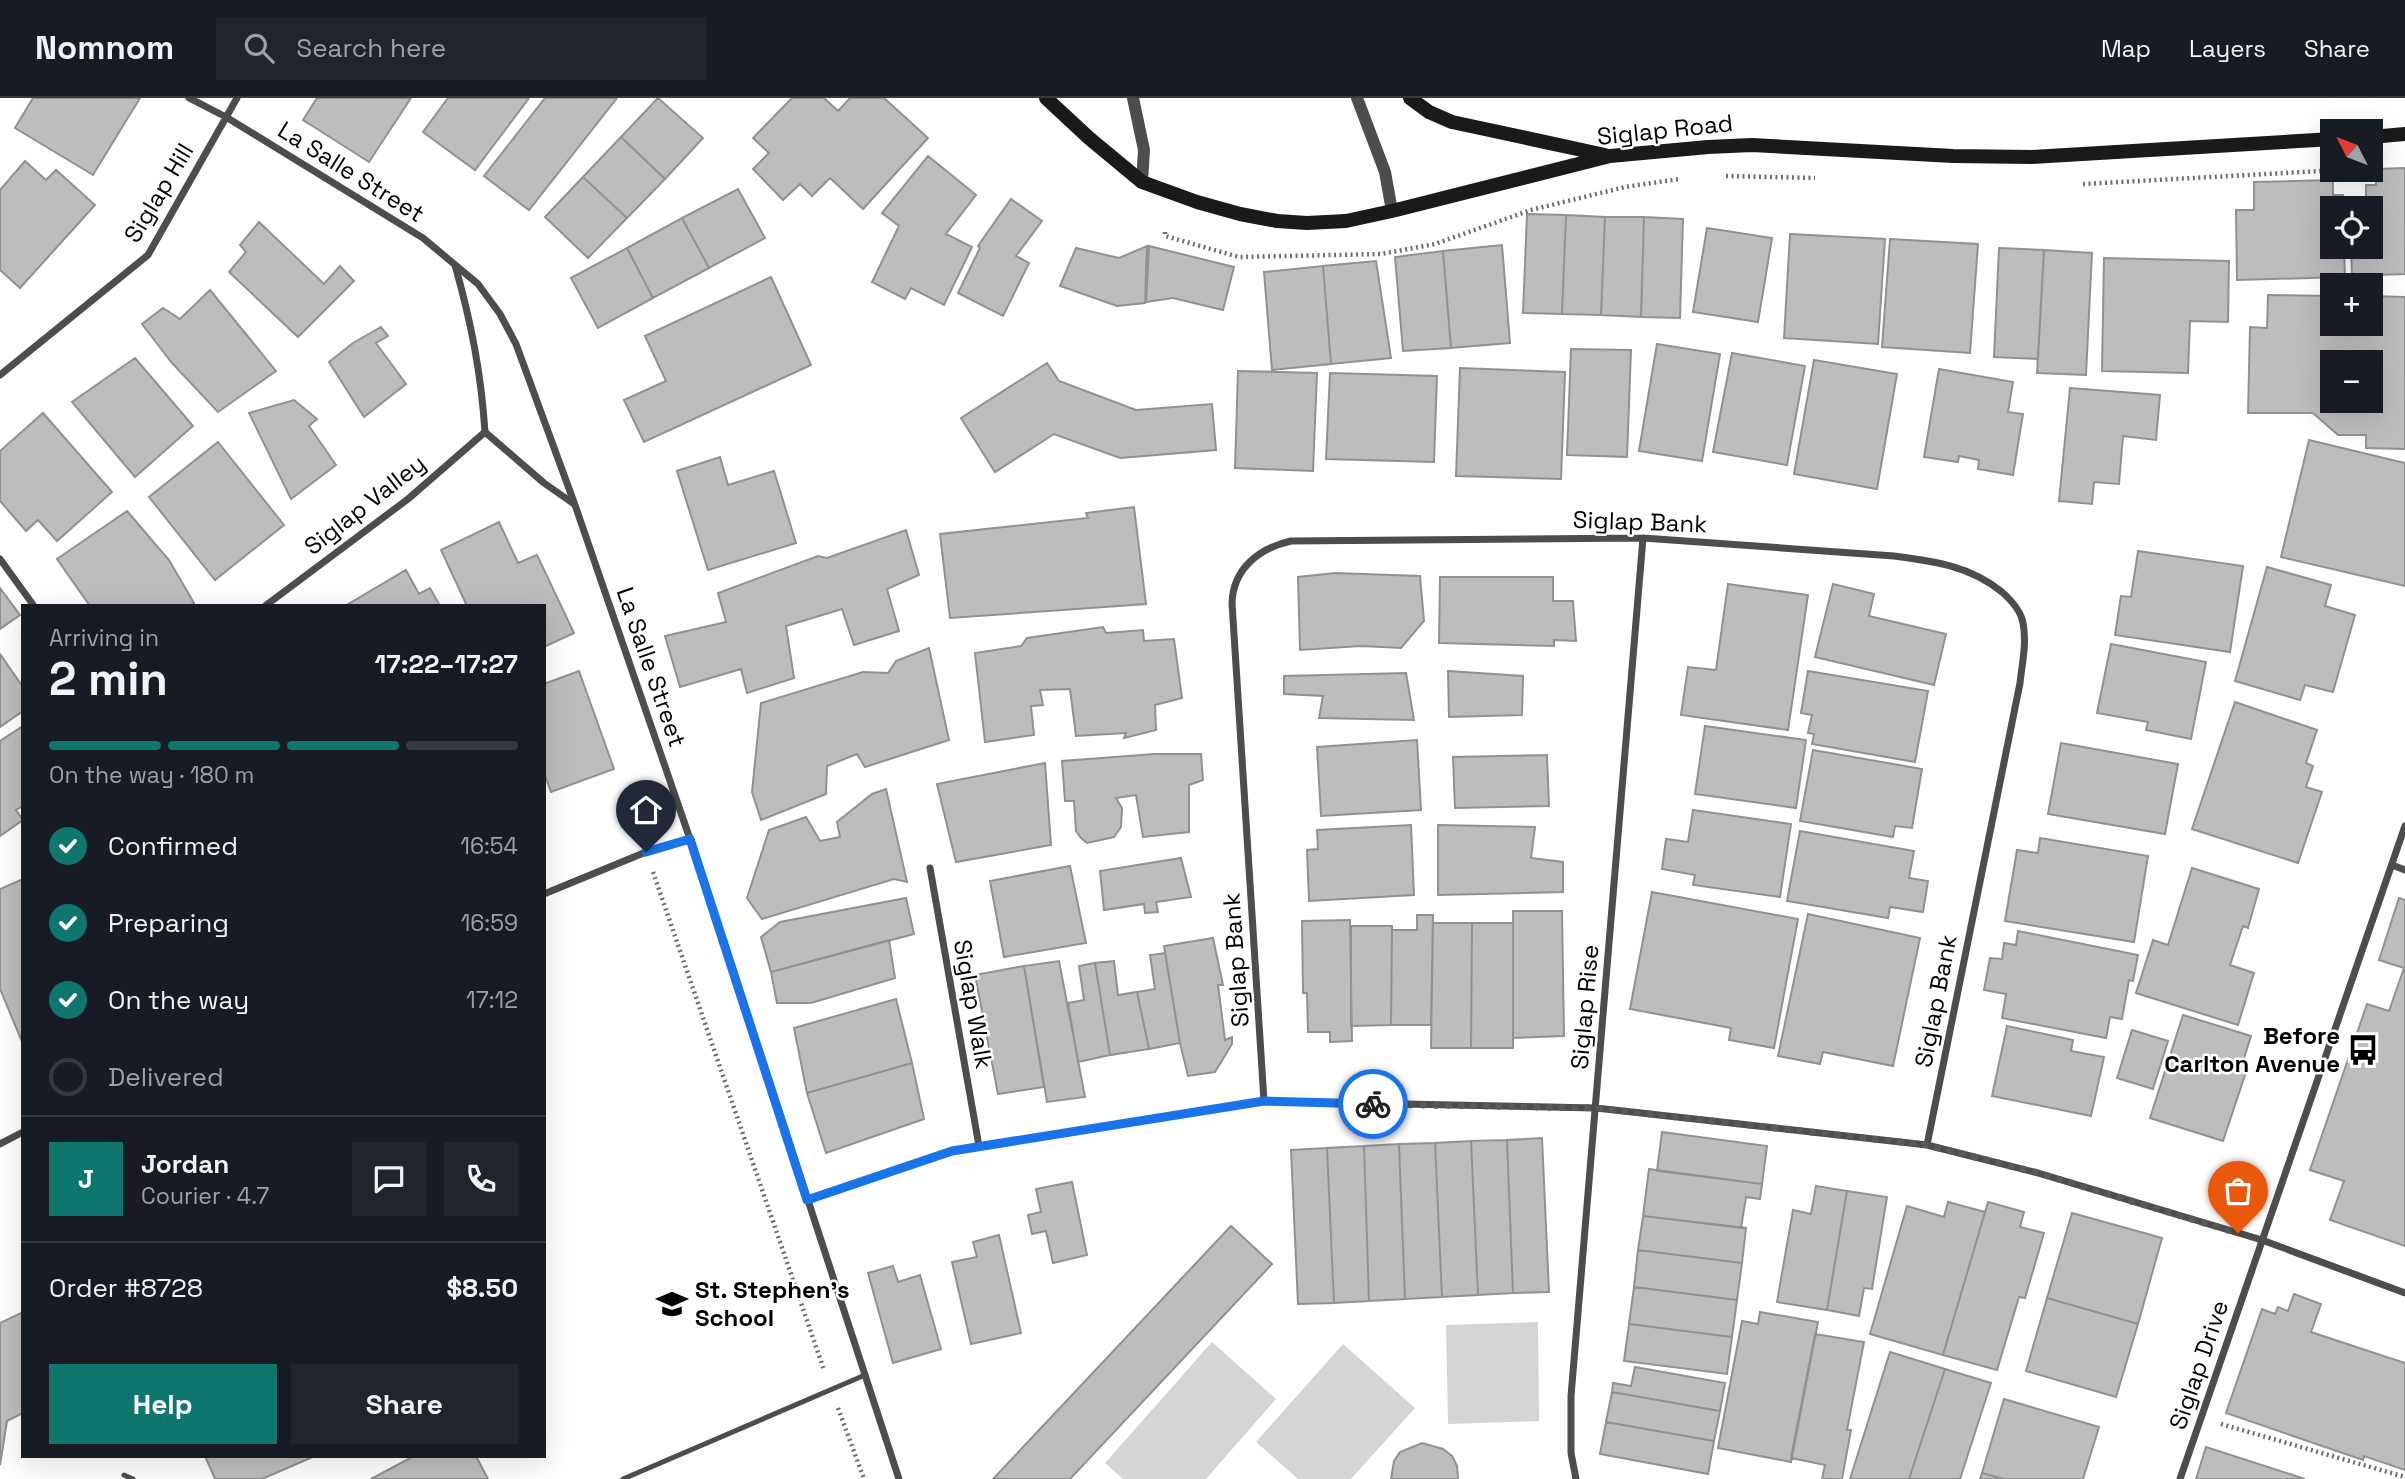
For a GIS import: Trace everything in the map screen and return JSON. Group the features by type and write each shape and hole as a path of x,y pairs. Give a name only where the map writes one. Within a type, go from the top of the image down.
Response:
{"main road":[{"name":"Siglap Road","path":"1046,98 1142,182 1197,202 1277,221 1346,221 1609,156 1752,145 1953,156 2032,157 2320,140"},
{"path":"1410,98 1429,112 1452,122 1609,156"},
{"path":"2384,135 2405,134"}],"street":[{"name":"La Salle Street","path":"189,98 226,117 423,239 478,284 500,314 516,344 575,505 690,839 899,1479"},
{"name":"Siglap Hill","path":"0,375 148,255 237,98"},
{"path":"1133,98 1144,150 1142,182"},
{"path":"1357,98 1385,172 1392,211"},
{"path":"454,263 471,323 480,369 485,432 544,484 575,505"},
{"name":"Siglap Valley","path":"268,604 408,499 485,432"},
{"name":"Siglap Bank","path":"1264,1101 1232,603 1234,588 1244,569 1263,551 1291,541 1643,538 1932,561 1963,569 1989,582 2011,601 2023,620 2024,647 2020,683 1927,1145"},
{"name":"Siglap Rise","path":"1576,1479 1571,1453 1570,1396 1643,538"},
{"path":"0,559 33,604"},
{"name":"Siglap Drive","path":"2180,1479 2405,826"},
{"path":"546,893 646,852 690,839"},
{"path":"2392,865 2405,870"},
{"name":"Siglap Walk","path":"930,868 979,1146"},
{"path":"807,1200 952,1151 1264,1101 1596,1108 1927,1145 2038,1173 2263,1240 2405,1293"},
{"path":"0,1144 21,1133"}],"lane":[{"path":"623,1479 865,1375"},
{"path":"124,1475 133,1479"}],"path":[{"path":"2072,184 2320,171"},
{"path":"1721,175 1815,178"},
{"path":"1165,232 1165,236 1238,257 1381,254 1435,244 1531,210 1625,187 1680,179"},
{"path":"646,852 864,1479"},
{"path":"2201,1418 2405,1477"},
{"path":"2385,1479 2387,1472"}],"shaded area":[{"path":"1538,1322 1539,1421 1448,1424 1446,1325"},
{"path":"1212,1342 1276,1399 1206,1479 1123,1479 1105,1463"},
{"path":"1343,1344 1415,1408 1351,1479 1298,1479 1256,1442"}],"building":[{"path":"33,98 140,98 93,175 15,128"},
{"path":"317,98 411,98 369,162 303,120"},
{"path":"448,98 529,98 475,170 423,132"},
{"path":"545,98 617,98 529,210 484,176"},
{"path":"658,98 703,138 665,179 621,137"},
{"path":"792,98 824,98 838,111 850,98 884,98 928,138 863,209 830,178 812,196 800,184 783,200 753,169 769,153 753,138"},
{"path":"621,137 665,179 627,218 583,177"},
{"path":"928,156 976,195 946,234 972,247 944,305 911,288 905,299 872,282 899,226 882,213"},
{"path":"25,161 46,180 56,170 95,205 20,288 0,270 0,190"},
{"path":"2405,168 2405,274 2352,273 2351,259 2383,259 2383,196 2366,196 2366,185 2384,182 2384,169"},
{"path":"583,177 627,218 588,258 545,217"},
{"path":"2254,182 2333,182 2333,195 2343,196 2320,196 2320,259 2344,259 2345,273 2320,273 2320,278 2237,280 2236,210 2254,210"},
{"path":"738,189 765,238 709,268 682,218"},
{"path":"1011,199 1042,221 1016,256 1029,263 1003,316 958,293 980,248 978,246"},
{"path":"1527,214 1566,215 1562,314 1523,313"},
{"path":"1566,215 1605,217 1601,315 1562,314"},
{"path":"1605,217 1644,217 1641,317 1601,315"},
{"path":"1644,217 1683,219 1680,318 1641,317"},
{"path":"682,218 709,268 653,298 627,248"},
{"path":"259,222 324,284 340,266 354,281 298,337 229,272 246,252 240,245"},
{"path":"1707,228 1772,238 1758,322 1693,312"},
{"path":"1790,234 1885,239 1878,344 1784,338"},
{"path":"1890,239 1978,244 1970,353 1882,347"},
{"path":"1502,245 1510,343 1451,348 1443,251"},
{"path":"1147,246 1145,303 1117,306 1060,286 1076,248 1119,258"},
{"path":"1149,246 1234,267 1223,310 1173,298 1146,302"},
{"path":"627,248 653,298 598,328 571,278"},
{"path":"1999,248 2044,250 2038,359 1994,357"},
{"path":"2044,250 2092,253 2086,375 2037,373"},
{"path":"1443,251 1451,348 1403,351 1395,257"},
{"path":"2104,258 2229,261 2228,322 2190,321 2188,373 2102,371"},
{"path":"1376,261 1391,358 1331,364 1323,266"},
{"path":"1323,266 1331,364 1272,370 1264,272"},
{"path":"771,277 811,365 644,442 624,400 666,381 645,336"},
{"path":"210,290 276,371 218,412 172,363 142,324 163,308 180,319"},
{"path":"2268,295 2320,296 2320,336 2383,336 2383,296 2405,297 2405,449 2366,448 2366,435 2338,435 2313,413 2248,413 2250,327 2267,328"},
{"path":"381,327 388,336 376,343 406,384 364,417 329,362 353,343"},
{"path":"1657,344 1720,354 1702,461 1639,451"},
{"path":"1571,349 1631,350 1627,457 1567,455"},
{"path":"1732,353 1805,366 1787,465 1713,452"},
{"path":"135,358 193,426 135,477 72,402"},
{"path":"1814,360 1897,374 1877,489 1794,474"},
{"path":"1047,363 1059,381 1136,410 1212,404 1216,450 1120,458 1054,434 995,472 961,418"},
{"path":"1460,368 1565,372 1561,479 1456,476"},
{"path":"1939,369 2013,382 2008,412 2023,414 2013,475 1978,469 1979,460 1959,456 1958,462 1924,457"},
{"path":"1238,371 1317,373 1313,471 1235,468"},
{"path":"1330,373 1437,376 1434,462 1326,459"},
{"path":"2070,388 2160,395 2156,440 2123,436 2119,484 2094,482 2092,504 2059,501"},
{"path":"294,400 317,419 309,426 336,465 291,499 249,413"},
{"path":"43,413 112,492 57,541 38,520 26,531 0,501 0,451"},
{"path":"2309,440 2405,463 2405,586 2281,557"},
{"path":"218,442 284,525 215,580 149,497"},
{"path":"720,457 728,485 774,471 796,543 708,570 677,471"},
{"path":"1134,507 1146,604 950,618 940,534 1088,518 1086,513"},
{"path":"127,511 169,560 194,603 89,604 57,559"},
{"path":"499,522 518,563 537,555 574,633 546,646 546,604 466,604 441,550"},
{"path":"906,530 919,575 887,589 899,631 854,645 842,609 786,626 794,678 747,693 741,669 680,687 665,636 726,622 718,593 818,556 827,558"},
{"path":"2138,551 2243,566 2230,652 2115,635 2121,596 2131,597"},
{"path":"2267,567 2331,585 2325,606 2355,615 2333,692 2305,685 2300,700 2235,681"},
{"path":"406,570 419,594 430,588 439,604 348,604"},
{"path":"1335,573 1420,576 1424,621 1401,648 1361,646 1300,650 1298,577"},
{"path":"1440,577 1553,577 1553,601 1573,601 1576,641 1554,640 1554,646 1439,643"},
{"path":"1728,584 1808,595 1788,730 1681,715 1688,667 1716,670"},
{"path":"1833,584 1874,594 1869,616 1946,634 1934,685 1815,657"},
{"path":"0,588 20,615 0,629"},
{"path":"1103,627 1106,633 1143,630 1144,641 1174,639 1182,698 1155,705 1156,730 1124,738 1126,733 1076,736 1070,689 1040,690 1043,705 1031,706 1034,735 985,742 975,653 1021,646 1027,638"},
{"path":"2111,644 2206,662 2191,739 2146,730 2148,722 2097,713"},
{"path":"929,648 949,740 865,767 857,754 827,766 826,794 761,820 752,792 761,703 863,672 888,673 896,661"},
{"path":"0,654 21,684 21,712 0,727"},
{"path":"579,671 614,769 551,792 546,778 546,683"},
{"path":"1448,671 1523,676 1522,715 1449,717"},
{"path":"1808,671 1928,691 1915,762 1812,744 1814,734 1808,733 1812,715 1801,713"},
{"path":"1406,673 1414,720 1319,718 1323,696 1284,694 1284,676"},
{"path":"2235,702 2317,730 2306,763 2313,766 2306,787 2322,792 2298,863 2192,829"},
{"path":"1705,726 1806,740 1796,808 1695,794"},
{"path":"21,727 21,807 16,810 21,821 0,836 0,741"},
{"path":"1417,740 1421,810 1321,816 1317,747"},
{"path":"2061,743 2178,764 2165,834 2048,814"},
{"path":"1813,750 1922,769 1912,828 1895,826 1893,837 1800,821"},
{"path":"1155,754 1201,754 1203,780 1189,785 1189,832 1143,837 1136,795 1116,798 1122,808 1121,827 1114,837 1087,843 1076,831 1074,801 1065,801 1062,761"},
{"path":"1547,755 1549,806 1455,808 1453,757"},
{"path":"1045,763 1051,845 956,862 937,784"},
{"path":"886,789 907,882 894,879 762,919 747,898 769,830 806,817 820,841 840,837 837,822 872,794"},
{"path":"1693,810 1791,824 1780,897 1693,885 1695,875 1662,869 1666,839 1688,842"},
{"path":"1411,825 1414,895 1309,901 1307,850 1318,849 1317,830"},
{"path":"1438,825 1535,827 1531,858 1563,862 1563,892 1438,895"},
{"path":"1800,831 1914,851 1909,878 1928,881 1923,912 1890,907 1888,918 1787,901"},
{"path":"2040,838 2148,856 2134,942 2005,921 2017,850 2038,853"},
{"path":"1181,858 1191,897 1156,902 1158,912 1145,913 1144,904 1104,910 1100,871"},
{"path":"1070,866 1086,943 1004,957 990,881"},
{"path":"2192,868 2259,889 2248,928 2243,926 2230,965 2254,973 2238,1025 2136,993 2153,940 2168,945"},
{"path":"21,880 21,1039 0,989 0,889"},
{"path":"1652,892 1798,919 1774,1048 1729,1040 1731,1028 1630,1009"},
{"path":"906,898 914,934 771,972 761,937 780,922"},
{"path":"2399,898 2405,900 2405,1246 2330,1220 2344,1181 2310,1170 2367,1004 2389,1011 2404,968 2379,960"},
{"path":"1513,911 1562,911 1564,1036 1513,1038"},
{"path":"1808,914 1920,938 1893,1066 1823,1052 1820,1064 1778,1056"},
{"path":"1417,915 1433,915 1431,1025 1391,1025 1392,930 1417,930"},
{"path":"1350,920 1352,1041 1330,1042 1330,1032 1308,1032 1307,993 1303,993 1302,921"},
{"path":"1433,923 1472,923 1471,1048 1431,1048"},
{"path":"1472,923 1513,923 1513,1048 1471,1048"},
{"path":"1351,926 1392,926 1391,1025 1351,1026"},
{"path":"2018,931 2138,955 2133,981 2129,980 2122,1019 2110,1017 2106,1038 2002,1018 2006,994 1984,990 1990,958 2002,959 2004,943 2016,945"},
{"path":"1213,938 1223,985 1218,985 1225,1040 1232,1037 1232,1044 1215,1072 1188,1076 1164,946"},
{"path":"889,940 895,978 811,1003 777,1003 771,972"},
{"path":"1165,953 1180,1043 1149,1049 1137,992 1155,989 1150,955"},
{"path":"1059,961 1085,1097 1047,1102 1024,966"},
{"path":"1114,961 1118,995 1137,992 1149,1049 1110,1055 1095,963"},
{"path":"1095,963 1110,1055 1078,1062 1068,1003 1084,1000 1079,966"},
{"path":"1024,966 1044,1087 998,1094 975,975"},
{"path":"896,999 912,1063 807,1093 794,1028"},
{"path":"2183,1015 2251,1036 2241,1068 2247,1069 2223,1141 2150,1118"},
{"path":"2007,1026 2073,1040 2071,1051 2104,1057 2091,1116 1992,1096"},
{"path":"2132,1030 2168,1041 2153,1089 2117,1078"},
{"path":"912,1063 924,1119 826,1153 807,1093"},
{"path":"1662,1132 1767,1146 1762,1184 1657,1171"},
{"path":"1542,1138 1549,1292 1513,1293 1507,1140"},
{"path":"1507,1140 1513,1293 1478,1295 1471,1141"},
{"path":"1471,1141 1478,1295 1442,1297 1435,1143"},
{"path":"1435,1143 1442,1297 1405,1299 1399,1144"},
{"path":"1399,1144 1405,1299 1369,1301 1364,1146"},
{"path":"1364,1146 1369,1301 1334,1303 1327,1148"},
{"path":"1327,1148 1334,1303 1298,1304 1291,1150"},
{"path":"1649,1169 1762,1184 1760,1199 1746,1197 1741,1228 1643,1216"},
{"path":"1072,1182 1087,1255 1053,1263 1046,1231 1032,1234 1028,1215 1041,1212 1036,1189"},
{"path":"1816,1186 1847,1191 1827,1310 1777,1302 1793,1210 1811,1214"},
{"path":"1847,1191 1887,1197 1872,1289 1864,1288 1859,1316 1827,1310"},
{"path":"1948,1202 1985,1212 1943,1355 1870,1334 1907,1206 1944,1217"},
{"path":"1988,1202 2024,1212 2020,1227 2044,1233 2025,1298 2019,1297 1997,1370 1943,1355"},
{"path":"2072,1213 2162,1238 2138,1324 2047,1298"},
{"path":"1643,1216 1746,1228 1742,1263 1638,1250"},
{"path":"1231,1226 1272,1264 1070,1479 993,1479"},
{"path":"999,1235 1021,1333 971,1344 952,1262 977,1257 973,1242"},
{"path":"1638,1250 1742,1263 1737,1300 1634,1287"},
{"path":"893,1266 898,1282 920,1275 941,1349 893,1363 868,1273"},
{"path":"1634,1287 1737,1300 1732,1337 1629,1324"},
{"path":"2294,1294 2321,1304 2311,1332 2405,1363 2405,1470 2364,1456 2363,1460 2226,1413 2262,1309 2275,1314 2278,1307 2288,1311"},
{"path":"2047,1298 2138,1324 2116,1397 2026,1371"},
{"path":"1760,1312 1818,1322 1791,1462 1718,1448 1742,1321 1758,1324"},
{"path":"21,1313 21,1414 7,1421 0,1465 0,1323"},
{"path":"1629,1324 1732,1337 1727,1374 1624,1361"},
{"path":"1815,1334 1864,1342 1847,1430 1851,1430 1842,1479 1822,1479 1825,1465 1791,1458"},
{"path":"1890,1352 1945,1369 1909,1479 1850,1479"},
{"path":"1635,1367 1725,1383 1720,1411 1612,1392 1613,1383 1631,1386"},
{"path":"1945,1369 1991,1383 1960,1479 1909,1479"},
{"path":"1612,1392 1720,1411 1714,1441 1606,1422"},
{"path":"2004,1399 2099,1427 2083,1479 2003,1479 1982,1473"},
{"path":"1606,1422 1714,1441 1708,1474 1600,1454"},
{"path":"1422,1443 1443,1449 1452,1456 1457,1466 1458,1479 1391,1479 1394,1461 1400,1452"},
{"path":"2206,1447 2305,1479 2196,1479"},
{"path":"206,1458 310,1458 262,1479 215,1479"},
{"path":"410,1458 477,1458 488,1479 371,1479"},
{"path":"1982,1473 2003,1479 1980,1479"}],"way so far":[{"path":"1373,1104 1596,1108 1927,1145 2038,1173 2238,1233"}],"place":[{"name":"Before Carlton Avenue","path":"2363,1050"},
{"name":"St. Stephen's School","path":"672,1304"}],"route":[{"path":"646,852 690,839 807,1200 952,1151 1264,1101 1373,1104"}]}
